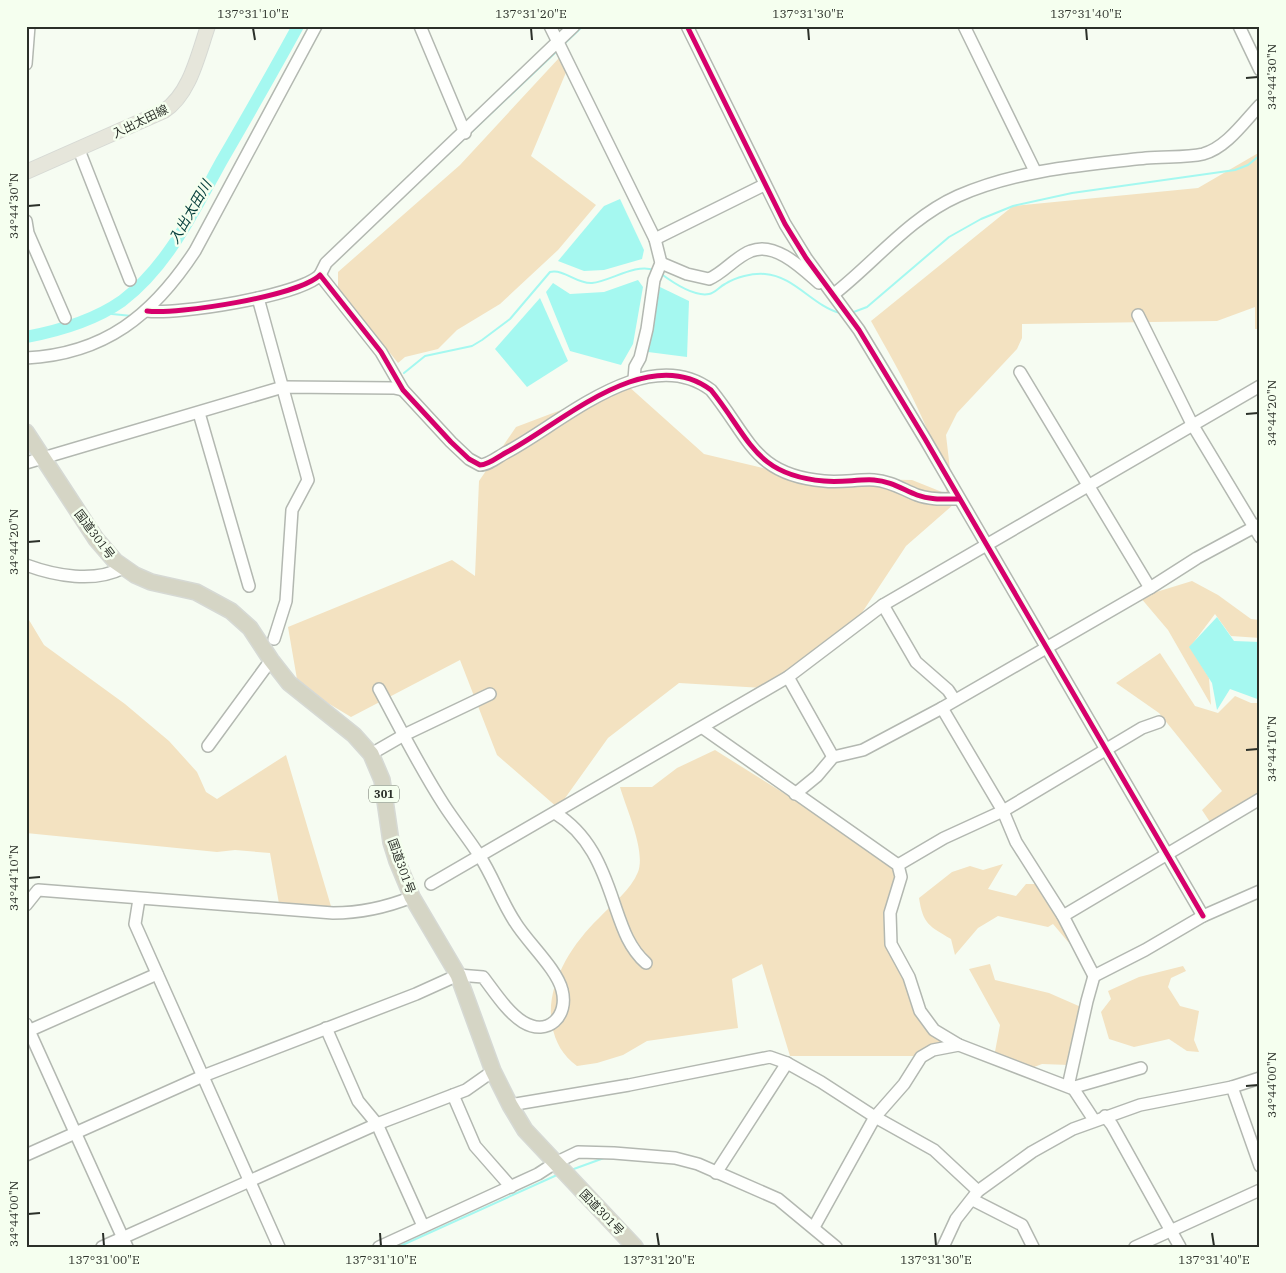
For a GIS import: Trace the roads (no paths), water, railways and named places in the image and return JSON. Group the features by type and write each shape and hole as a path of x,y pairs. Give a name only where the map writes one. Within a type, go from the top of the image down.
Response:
{"highway":[{"name":"国道301号","path":"26,432 96,539 123,568 151,582 196,592 220,604 250,628 271,660 290,683 354,735 371,754 382,780 391,842 412,897 458,975 494,1071 510,1105 525,1130 635,1247"}],"main road":[{"name":"入出太田線","path":"26,172 79,150 175,104 184,90 208,26"}],"street":[{"path":"26,64 28,26"},
{"path":"26,358 46,357 90,345 120,331 147,311 181,272 195,251 316,26"},
{"path":"420,26 465,133"},
{"path":"550,26 559,40 654,239 661,263 654,280 647,329 640,358 635,367 634,379"},
{"path":"147,311 165,313 258,298 288,291 320,275 326,263 465,133 574,26"},
{"path":"687,26 764,185 806,258 859,330 921,431 1203,916"},
{"path":"964,26 1035,171"},
{"path":"1239,26 1260,70"},
{"path":"834,294 859,274 888,244 935,209 966,193 1035,171 1158,156 1203,154 1217,147 1231,136 1260,105"},
{"path":"79,150 130,280"},
{"path":"654,239 764,185"},
{"path":"26,221 28,233 65,318"},
{"path":"661,263 687,274 709,279 752,250 765,250 793,262 834,294"},
{"path":"320,275 381,352 403,390 469,459 482,465 535,436 564,415 634,379 657,374 702,383 718,399 757,455 779,470 798,477 825,481 875,480 898,485 918,496 959,499"},
{"path":"258,298 308,480 292,510 286,601 274,639"},
{"path":"796,794 817,776 833,757 863,750 942,708 954,699 1150,588 1197,558 1258,529 1231,493 1192,424 1138,315"},
{"path":"1020,372 1150,588"},
{"path":"432,884 788,678 883,605 1260,386"},
{"path":"26,463 283,387 394,388 403,390"},
{"path":"199,413 250,586"},
{"path":"26,564 63,575 86,576 112,574 123,568"},
{"path":"883,605 916,662 948,690 954,699"},
{"path":"208,746 271,660"},
{"path":"788,678 833,757"},
{"path":"26,1155 202,1076 416,994 458,975 483,977 495,993 525,1023 535,1026 551,1024 558,1020 562,1013 563,991 557,976 514,922 480,856 444,805 379,689"},
{"path":"371,754 490,694"},
{"path":"942,708 1003,811 1016,842 1063,916 1094,976 1069,1082 1071,1088 1099,1118 1112,1125 1180,1247"},
{"path":"898,865 944,838 1003,811 1105,749 1142,728 1159,722"},
{"path":"703,728 898,865 901,877 890,913 891,944 909,978 917,1003 929,1026 959,1045 1071,1088 1141,1068"},
{"path":"1063,916 1260,799"},
{"path":"555,813 572,824 589,846 608,883 630,944 646,963"},
{"path":"26,905 38,890 140,899 352,913 396,903 412,897"},
{"path":"1094,976 1145,950 1203,916 1260,891"},
{"path":"140,899 134,924 279,1247"},
{"path":"125,1242 27,1029 156,974"},
{"path":"326,1028 358,1101 377,1124 423,1226"},
{"path":"814,1227 875,1117 904,1084 921,1057 932,1050 959,1045"},
{"path":"510,1105 629,1085 757,1058 770,1057 787,1063 875,1117 934,1150 976,1195 1022,1226 1033,1247"},
{"path":"716,1173 787,1063"},
{"path":"102,1247 125,1242 250,1181 377,1124 466,1090 494,1071"},
{"path":"943,1247 956,1219 976,1195 1032,1152 1099,1118 1140,1105 1232,1087 1260,1078"},
{"path":"1232,1087 1260,1166"},
{"path":"453,1095 475,1146 511,1187"},
{"path":"379,1247 511,1187 578,1152 614,1152 675,1158 698,1164 778,1199 836,1247"},
{"path":"1135,1247 1260,1190"}],"water":[{"path":"620,199 644,250 642,259 604,270 584,271 558,261 604,206"},
{"path":"638,280 643,287 633,344 621,365 570,351 546,292 553,283 570,294 604,292"},
{"path":"660,287 689,301 687,357 648,352"},
{"path":"540,298 568,361 527,387 495,349"},
{"path":"1217,617 1234,641 1260,642 1260,700 1230,689 1217,710 1212,683 1189,647"}],"waterway":[{"name":"入出太田川","path":"26,337 51,332 100,314 122,301 153,271 179,237 298,26"},
{"path":"564,44 583,26"},
{"path":"370,228 557,51"},
{"path":"851,313 867,307 949,237 981,219 1013,206 1072,193 1235,170 1248,165 1260,155"},
{"path":"404,373 425,356 472,346 482,340 510,319 550,272 561,273 586,283 592,283 639,269 647,268 654,270"},
{"path":"660,273 683,288 703,294 711,293 734,279 744,276 755,274 775,276 794,285 821,304 840,313"},
{"path":"105,311 112,314 132,316"},
{"path":"571,1170 604,1158"},
{"path":"398,1247 557,1175"}]}
